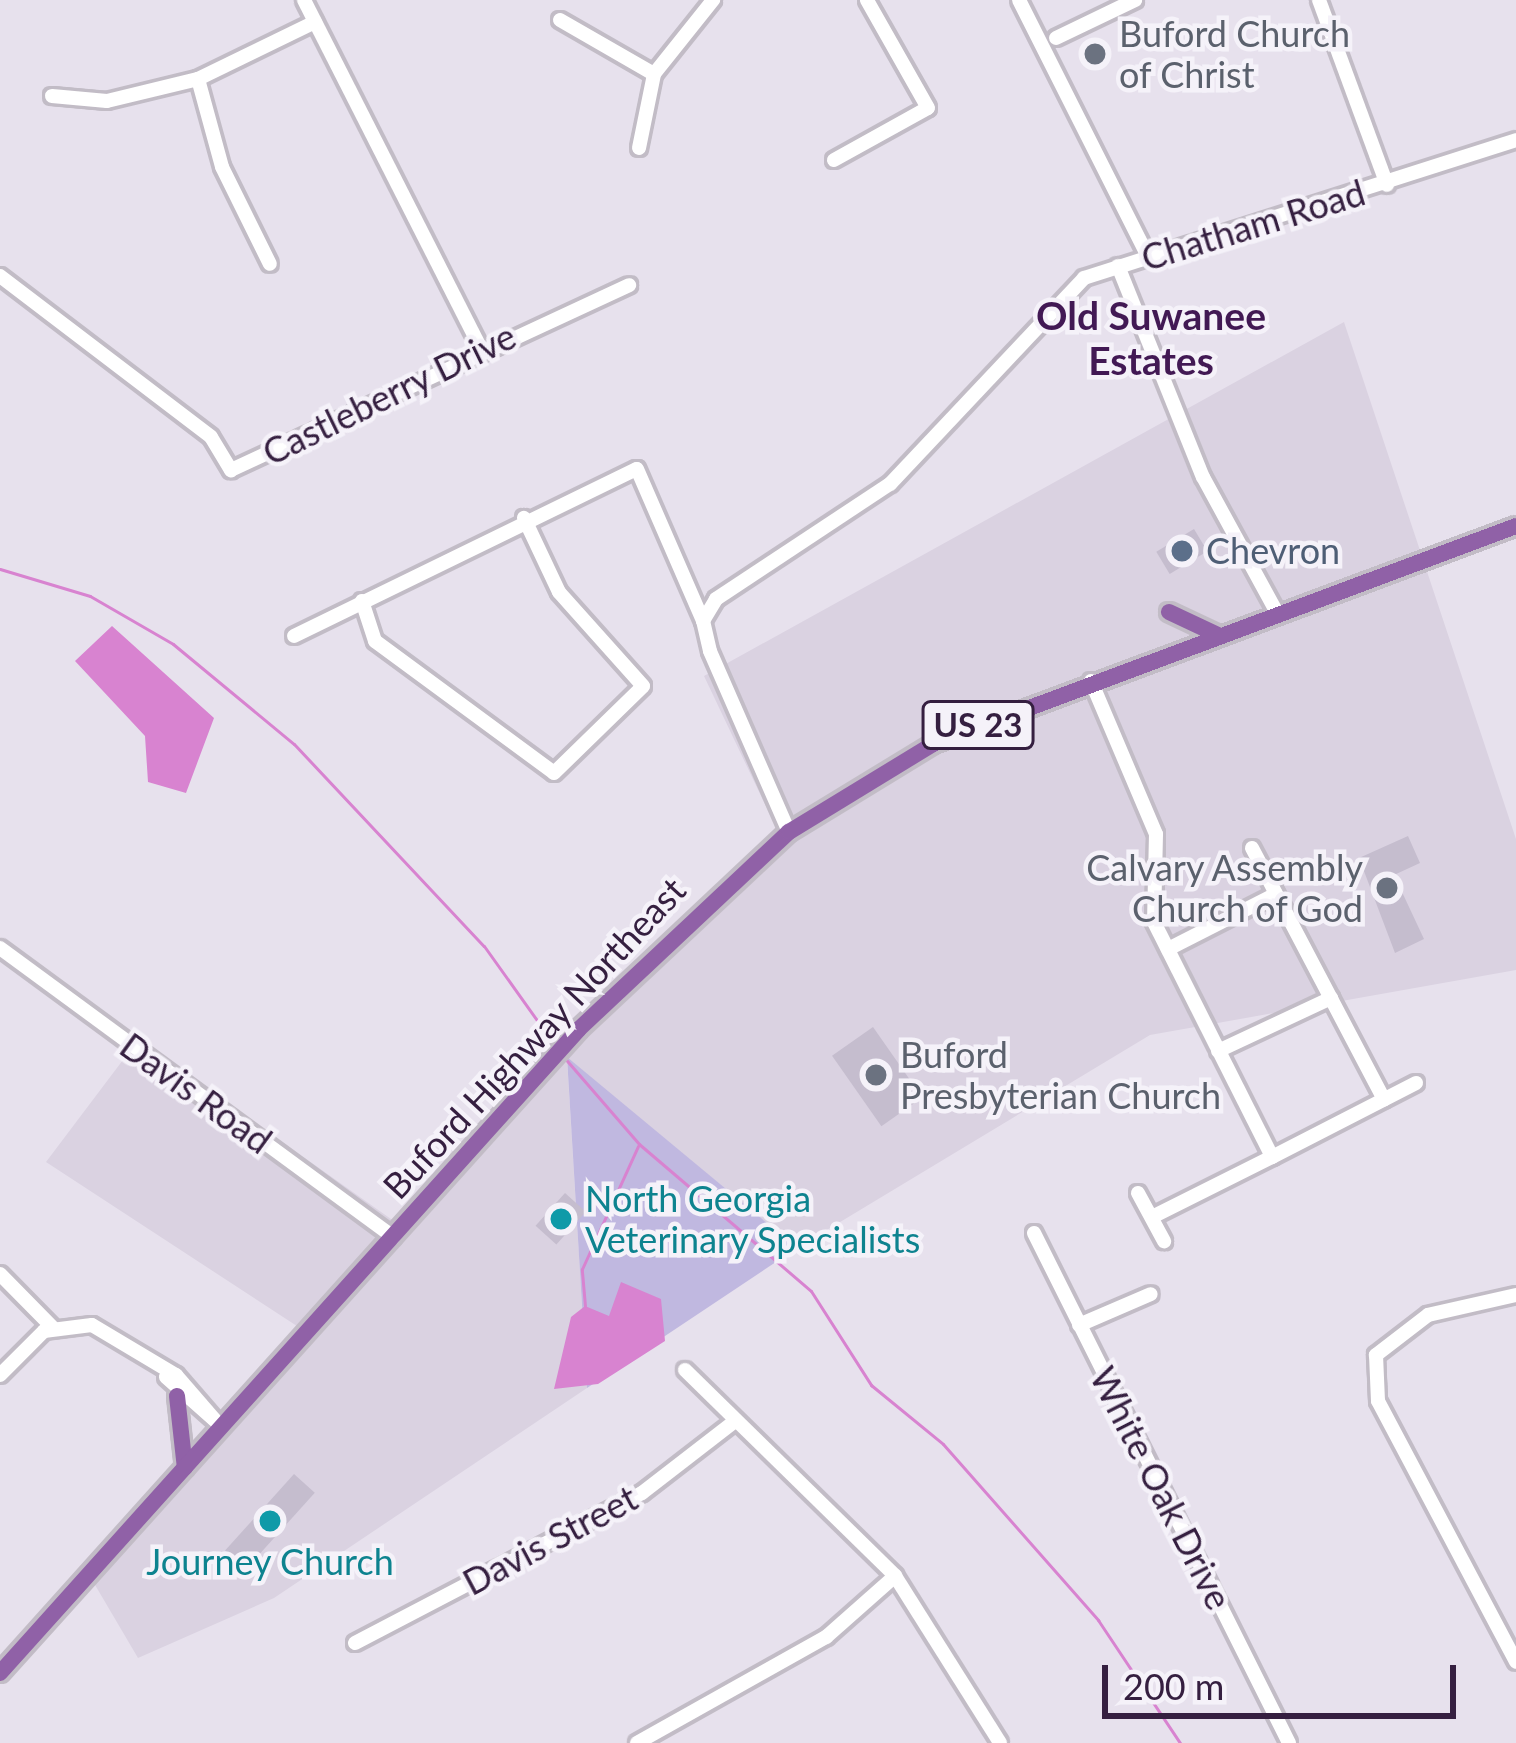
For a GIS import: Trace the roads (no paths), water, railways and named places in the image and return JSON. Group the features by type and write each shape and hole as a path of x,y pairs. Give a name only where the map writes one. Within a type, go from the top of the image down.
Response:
{"main road":[{"name":"Buford Highway Northeast","path":"0,1673 184,1468 218,1423 660,944 790,832 933,744 1091,681 1516,526"},
{"path":"1169,612 1219,635"},
{"path":"177,1396 184,1468"}],"street":[{"path":"304,0 482,351"},
{"path":"639,148 654,74 712,0"},
{"path":"834,160 928,108 867,0"},
{"path":"1019,0 1147,255"},
{"path":"1056,38 1135,0"},
{"path":"1319,0 1387,185"},
{"path":"560,20 654,74"},
{"path":"52,96 107,101 198,80 315,22"},
{"path":"198,80 222,167 270,264"},
{"name":"Chatham Road","path":"703,621 716,598 890,484 1070,289 1147,255 1387,185 1516,140"},
{"path":"1118,266 1203,477 1277,613"},
{"name":"Castleberry Drive","path":"0,276 211,437 231,470 305,444 482,351 629,285"},
{"path":"294,636 524,518 637,469 790,832"},
{"path":"362,601 375,640 554,773 643,686 559,592 524,518"},
{"path":"1091,681 1156,833 1151,902 1168,949 1272,1157"},
{"path":"1252,848 1384,1100"},
{"path":"1168,949 1276,894"},
{"name":"Davis Road","path":"0,949 393,1238"},
{"path":"1218,1051 1331,998"},
{"path":"1152,1217 1416,1083"},
{"path":"1138,1193 1164,1241"},
{"name":"White Oak Drive","path":"1034,1233 1289,1743"},
{"path":"0,1274 53,1328 120,1335 166,1377 215,1409 218,1423"},
{"path":"1079,1325 1151,1294"},
{"path":"1516,1295 1428,1315 1376,1355 1378,1401 1516,1662"},
{"path":"0,1375 53,1328"},
{"path":"685,1370 895,1576 1000,1743"},
{"path":"166,1377 177,1396 218,1423"},
{"name":"Davis Street","path":"355,1643 642,1493 735,1421"},
{"path":"637,1743 826,1636 895,1576"}],"waterway":[{"path":"0,569 90,596 173,644 294,744 484,946 556,1047"},
{"path":"562,1055 639,1144 811,1291 871,1385 943,1444 1098,1620 1180,1743"},
{"path":"585,1306 582,1269 638,1146"}],"place":[{"name":"Buford Church of Christ","path":"1095,54"},
{"name":"Chevron","path":"1182,551"},
{"name":"Calvary Assembly Church of God","path":"1387,888"},
{"name":"Buford Presbyterian Church","path":"876,1075"},
{"name":"North Georgia Veterinary Specialists","path":"561,1219"},
{"name":"Journey Church","path":"270,1521"}],"district":[{"name":"Old Suwanee Estates","path":"1151,338"}]}
